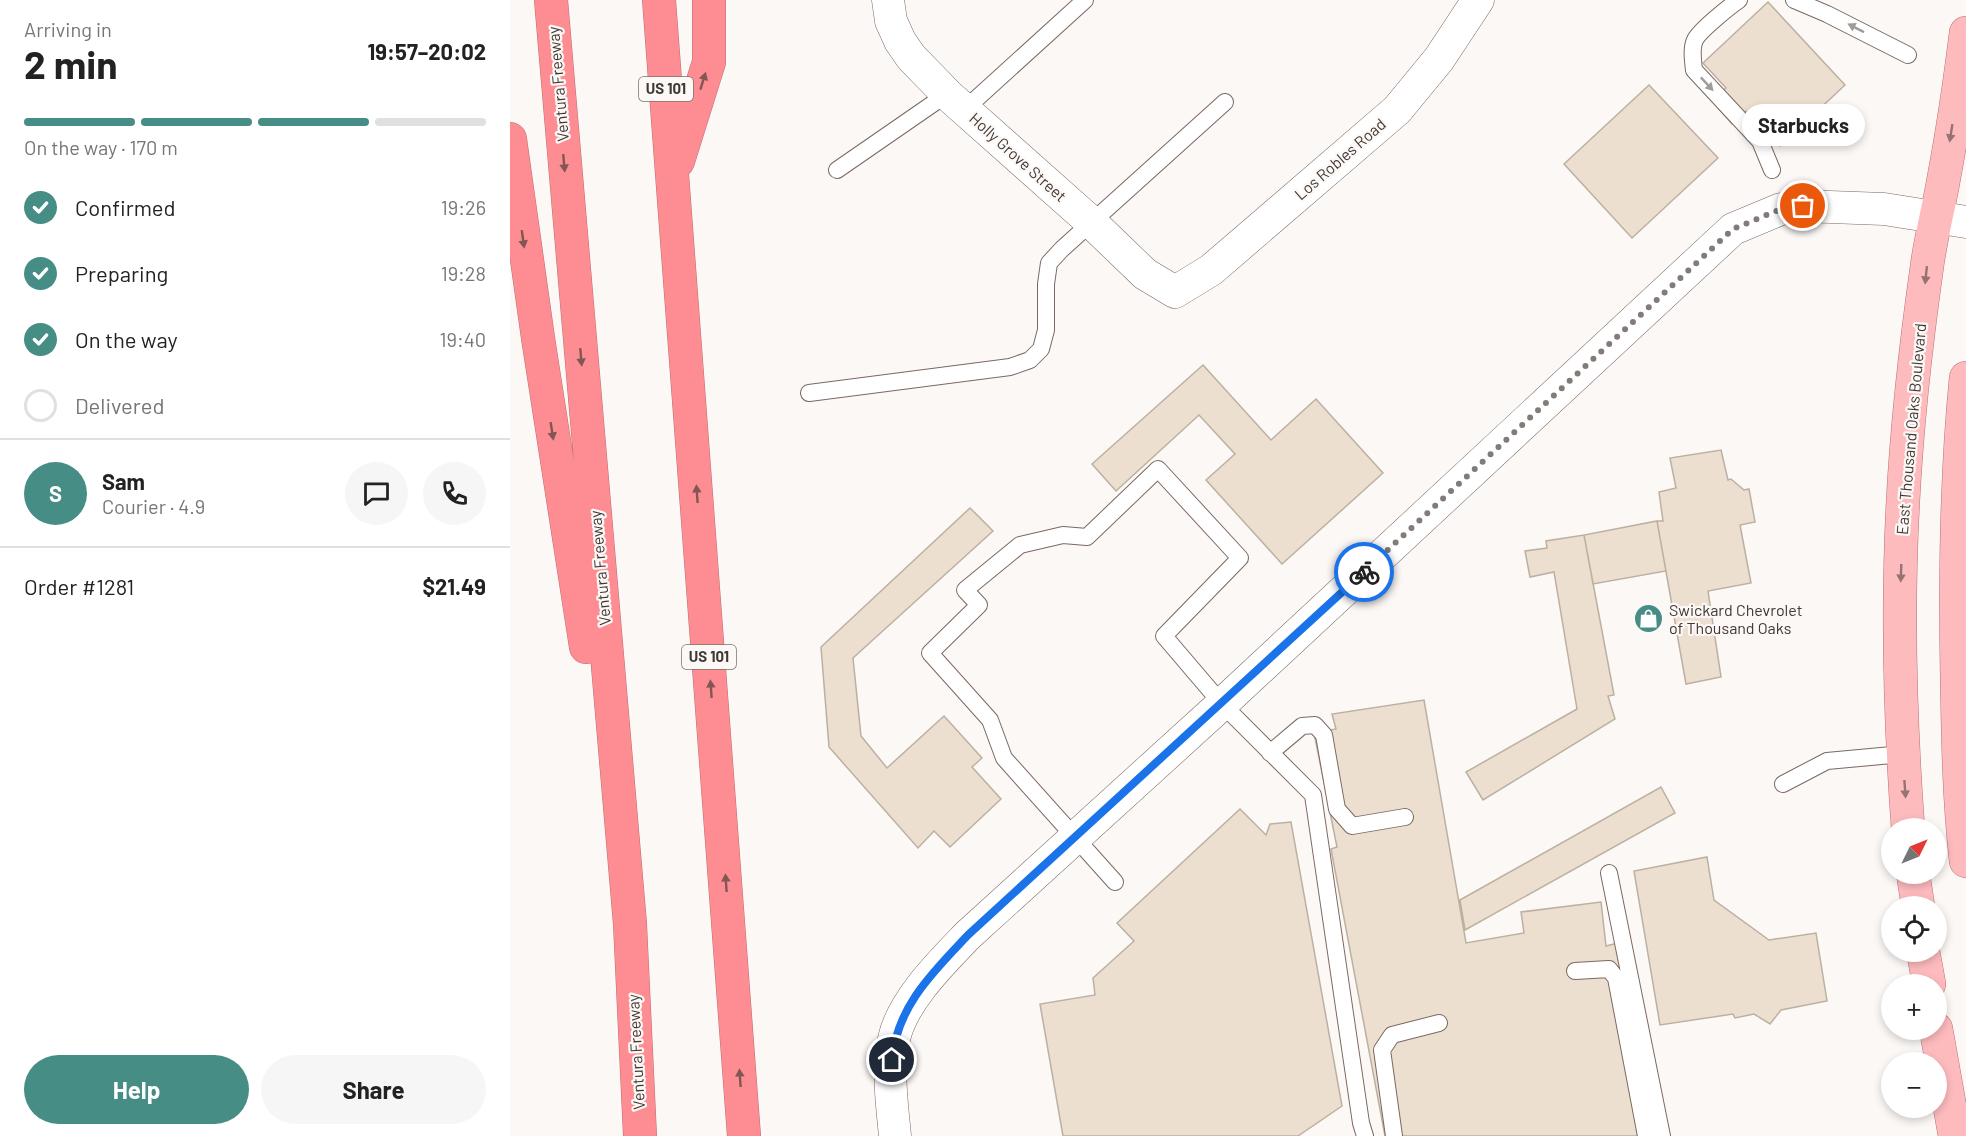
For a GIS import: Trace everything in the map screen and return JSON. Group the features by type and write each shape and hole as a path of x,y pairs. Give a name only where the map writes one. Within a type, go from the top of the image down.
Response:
{"highway":[{"name":"Ventura Freeway","path":"551,0 630,924 640,1136"},
{"name":"US 101","path":"659,0 744,1136"},
{"path":"673,177 709,62 709,0"},
{"path":"510,139 538,338 630,924"}],"main road":[{"name":"East Thousand Oaks Boulevard","path":"1907,818 1903,754 1900,600 1903,500 1927,264 1950,219 1944,178 1966,33"},
{"path":"1966,378 1955,599 1966,861"},
{"path":"1938,1040 1955,1136"}],"street":[{"name":"Holly Grove Street","path":"888,0 891,21 900,41 911,57 956,102 1091,222 1145,274 1175,292"},
{"name":"Los Robles Road","path":"1175,292 1211,270 1397,110 1439,59 1478,0"},
{"path":"896,1136 890,1081 894,1038 903,1016 929,975 968,935 1222,704 1733,229 1781,209 1803,206 1884,209 1950,219"}],"lane":[{"path":"837,170 956,102 1085,0"},
{"path":"1739,0 1716,18 1695,40 1694,70 1760,141 1773,170"},
{"path":"1794,0 1908,55"},
{"path":"809,393 1010,367 1030,360 1041,349 1046,330 1046,284 1049,263 1091,222 1225,102"},
{"path":"1115,882 1004,758 990,720 930,653 979,605 965,590 1020,544 1063,535 1087,537 1158,469 1240,558 1164,636 1222,704 1313,795 1361,1123 1365,1136"},
{"path":"1270,753 1302,726 1315,725 1324,735 1337,809 1352,826 1405,817"},
{"path":"1783,784 1827,761 1903,754"},
{"path":"1610,873 1662,1136"},
{"path":"1575,971 1609,969 1616,978 1646,1136"},
{"path":"1394,1136 1382,1050 1392,1035 1439,1023"}],"building":[{"path":"1768,2 1845,85 1780,146 1746,111 1732,124 1712,101 1726,88 1703,63"},
{"path":"1649,85 1718,158 1632,238 1564,164"},
{"path":"1203,365 1271,440 1316,399 1383,473 1282,564 1206,480 1235,454 1199,415 1116,491 1092,464"},
{"path":"1721,450 1728,480 1731,479 1744,490 1749,489 1755,522 1740,525 1751,583 1708,591 1721,677 1686,684 1657,521 1663,521 1659,492 1676,488 1670,458"},
{"path":"970,508 993,531 853,658 861,736 887,768 944,716 982,758 972,767 1001,799 950,847 934,831 918,848 829,747 821,647"},
{"path":"1657,521 1666,571 1593,584 1584,535"},
{"path":"1584,535 1614,695 1608,696 1615,719 1483,800 1466,772 1577,709 1554,572 1530,577 1525,551 1547,548 1546,541"},
{"path":"1424,700 1466,943 1524,933 1521,912 1601,902 1606,946 1618,943 1639,1136 1385,1136 1331,849 1337,847 1314,733 1336,729 1332,714"},
{"path":"1661,787 1675,813 1465,930 1460,900"},
{"path":"1240,809 1266,835 1270,824 1291,822 1342,1106 1298,1136 1063,1136 1040,1004 1095,995 1093,978 1134,941 1117,923"},
{"path":"1707,857 1714,900 1769,940 1816,933 1827,1001 1781,1010 1770,1024 1754,1014 1735,1018 1733,1014 1660,1025 1634,871"}],"way so far":[{"path":"1364,572 1733,229 1781,209 1803,206"}],"place":[{"name":"Starbucks","path":"1803,206"},
{"name":"Swickard Chevrolet of Thousand Oaks","path":"1648,619"}],"route":[{"path":"892,1060 894,1038 903,1016 929,975 968,935 1364,572"}]}
